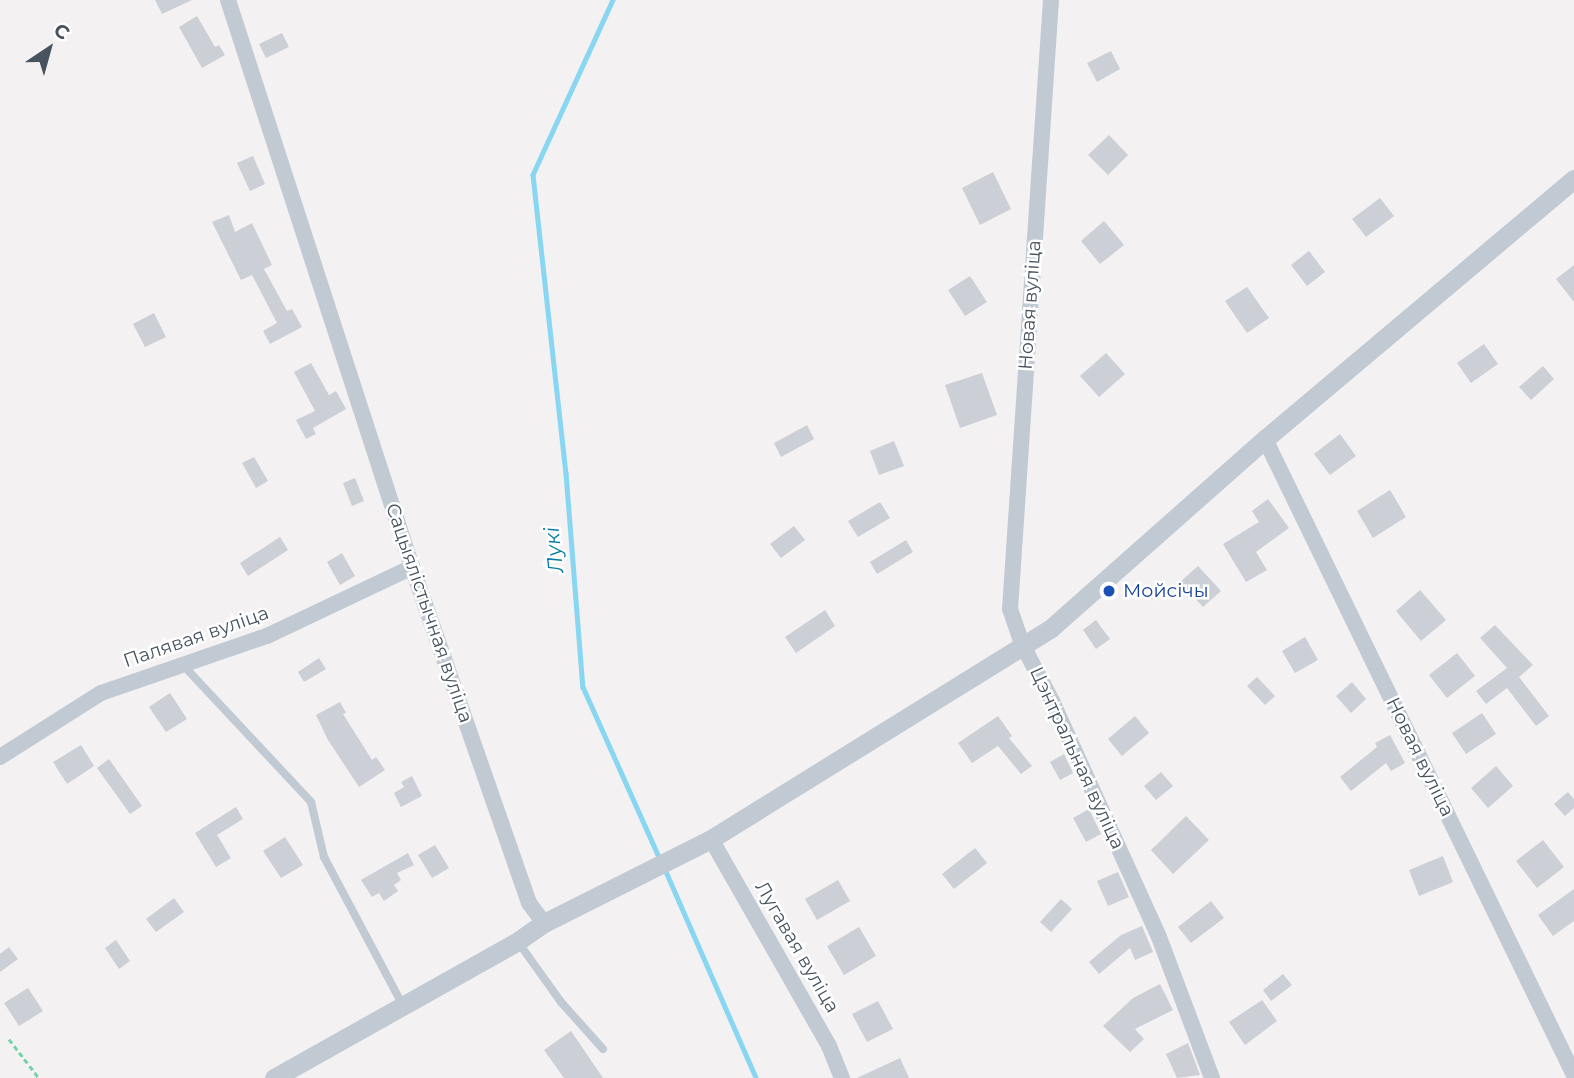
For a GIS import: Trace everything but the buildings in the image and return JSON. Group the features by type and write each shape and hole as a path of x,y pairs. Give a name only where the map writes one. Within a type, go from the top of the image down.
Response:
{"street":[{"name":"Сацыялістычная вуліца","path":"228,0 412,567 529,903 544,923"},
{"name":"Новая вуліца","path":"1023,646 1010,609 1051,0"},
{"path":"1023,646 1060,620 1265,439 1574,179"},
{"name":"Новая вуліца","path":"1265,439 1574,1075"},
{"name":"Палявая вуліца","path":"0,757 101,693 267,636 412,567"},
{"name":"Цэнтральная вуліца","path":"544,923 711,839 1023,646 1052,701 1160,937 1212,1078"},
{"name":"Лугавая вуліца","path":"711,839 829,1046 842,1078"},
{"path":"274,1078 402,1004 518,942 544,923"}],"lane":[{"path":"182,664 311,802 324,857 402,1004"},
{"path":"518,942 561,1002 603,1049"}],"path":[{"path":"9,1039 38,1078"}],"waterway":[{"name":"Лукі","path":"613,0 533,175 566,473 583,687 660,859"},
{"name":"Лукі","path":"664,867 756,1078"}],"place":[{"name":"Мойсічы","path":"1109,591"}]}
